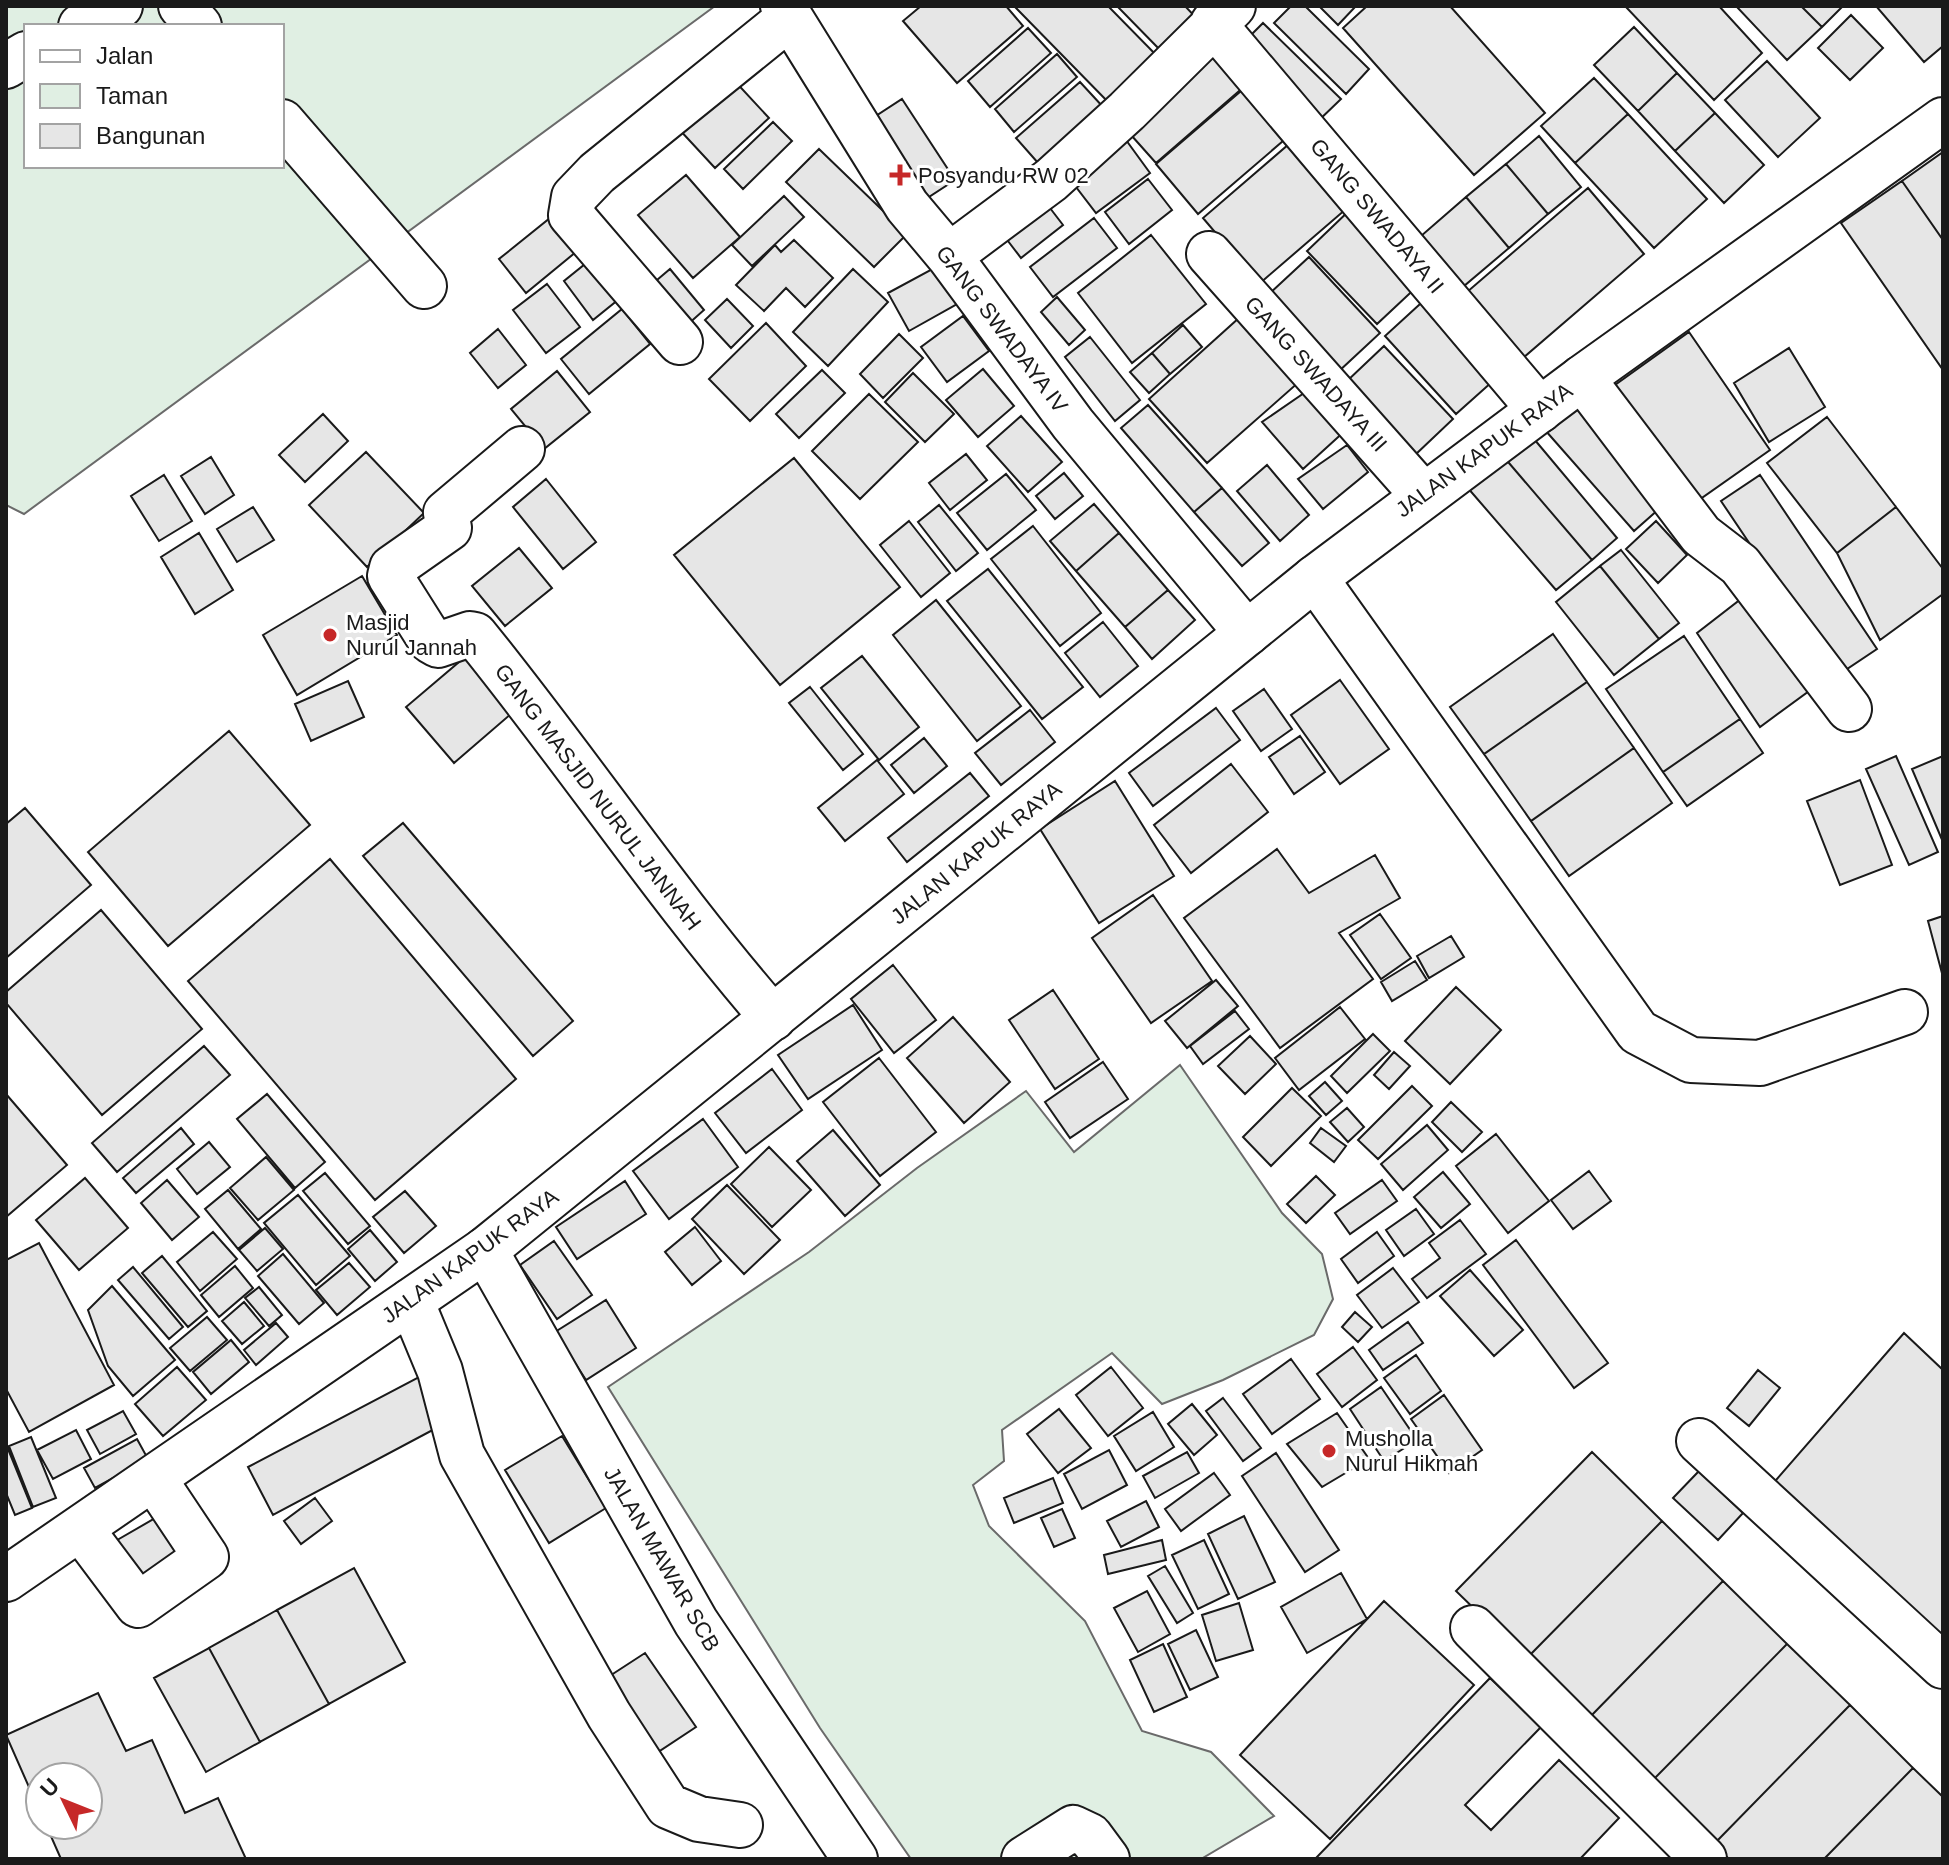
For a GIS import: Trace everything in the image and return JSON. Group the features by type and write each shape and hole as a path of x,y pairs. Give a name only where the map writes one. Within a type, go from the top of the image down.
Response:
{"street":[{"path":"85,24 120,6"},
{"path":"181,6 197,24"},
{"path":"680,342 571,215 574,197 597,173 786,12"},
{"name":"GANG SWADAYA IV","path":"786,12 907,206 949,256 1073,424 1247,633"},
{"path":"949,256 1051,180 1127,111 1223,14"},
{"name":"GANG SWADAYA II","path":"1223,14 1540,410"},
{"path":"6,66 24,55"},
{"name":"JALAN KAPUK RAYA","path":"6,1579 485,1250 1315,578 1582,378 1943,120"},
{"path":"284,124 424,286"},
{"name":"GANG SWADAYA III","path":"1209,254 1423,495"},
{"path":"1582,378 1701,535 1740,565 1849,709"},
{"name":"GANG MASJID NURUL JANNAH","path":"522,449 446,513 449,528 392,568 390,576 431,641 438,645 475,635 543,720 713,950 773,1018"},
{"path":"1315,578 1638,1032 1691,1060 1760,1063 1905,1012"},
{"name":"JALAN MAWAR SCB","path":"485,1250 696,1622 855,1859"},
{"path":"411,1301 440,1371 462,1455 609,1715 668,1806 699,1819 740,1825"},
{"path":"1699,1441 1943,1666"},
{"path":"81,1529 138,1605 206,1557 154,1479"},
{"path":"1473,1628 1704,1859"},
{"path":"1024,1859 1073,1828 1090,1836 1107,1859"}],"green space":[{"path":"6,6 715,6 24,514 6,505"},
{"path":"1180,1065 1282,1213 1322,1254 1333,1299 1314,1335 1223,1380 1162,1404 1112,1353 1002,1430 1004,1461 973,1485 989,1526 1085,1621 1142,1731 1211,1752 1274,1816 1201,1859 911,1859 820,1728 608,1387 809,1252 917,1168 1026,1091 1074,1152"}],"building":[{"path":"921,6 1006,6 1023,26 957,83 903,21"},
{"path":"1014,6 1108,6 1162,61 1114,108"},
{"path":"1117,6 1185,6 1200,22 1165,55"},
{"path":"1291,6 1305,6 1369,69 1346,94 1274,23"},
{"path":"1319,6 1356,6 1338,25"},
{"path":"1367,6 1450,6 1545,113 1474,175 1343,28"},
{"path":"1625,6 1719,6 1762,53 1714,100"},
{"path":"1736,6 1801,6 1822,27 1787,60"},
{"path":"1801,6 1843,6 1822,27"},
{"path":"1876,6 1943,6 1943,46 1924,62"},
{"path":"1851,15 1883,48 1850,80 1818,48"},
{"path":"1263,23 1341,99 1315,124 1238,48"},
{"path":"1634,27 1677,73 1638,111 1594,65"},
{"path":"1028,28 1051,53 990,107 968,81"},
{"path":"1214,47 1246,85 1156,163 1123,126"},
{"path":"1057,54 1077,77 1014,132 995,109"},
{"path":"1767,61 1820,118 1778,157 1725,100"},
{"path":"1677,73 1715,113 1675,151 1638,111"},
{"path":"731,77 769,118 715,168 677,127"},
{"path":"1594,78 1628,114 1575,163 1541,126"},
{"path":"1255,79 1297,129 1198,214 1156,164"},
{"path":"1080,82 1104,108 1039,164 1016,138"},
{"path":"902,99 955,180 915,206 862,125"},
{"path":"1715,113 1764,165 1724,203 1675,151"},
{"path":"1628,114 1707,199 1654,248 1575,163"},
{"path":"773,122 792,141 743,189 724,169"},
{"path":"1118,129 1150,173 1096,213 1063,170"},
{"path":"1539,136 1581,187 1548,214 1506,164"},
{"path":"1296,138 1353,203 1259,284 1203,218"},
{"path":"819,149 907,234 874,267 786,182"},
{"path":"1943,152 1943,240 1902,181"},
{"path":"1506,164 1548,214 1509,248 1466,197"},
{"path":"686,175 740,237 693,278 638,215"},
{"path":"1148,179 1172,210 1129,244 1105,212"},
{"path":"1902,181 1943,240 1943,370 1841,223"},
{"path":"1588,188 1644,254 1523,358 1467,292"},
{"path":"1040,195 1063,225 1021,258 998,228"},
{"path":"784,196 804,217 752,266 732,245"},
{"path":"1466,197 1509,248 1464,286 1421,236"},
{"path":"1353,207 1423,281 1377,324 1307,251"},
{"path":"555,214 582,247 526,293 499,259"},
{"path":"1094,218 1117,248 1053,297 1030,267"},
{"path":"1151,235 1206,304 1132,363 1078,293"},
{"path":"794,240 833,278 805,307 786,288 764,311 736,285 775,245 781,252"},
{"path":"595,256 624,295 593,320 564,281"},
{"path":"1309,257 1380,333 1338,372 1267,296"},
{"path":"936,267 957,304 909,331 888,293"},
{"path":"670,269 704,310 686,326 651,285"},
{"path":"853,269 888,302 828,366 793,332"},
{"path":"547,284 580,327 546,353 513,310"},
{"path":"1431,294 1502,373 1456,414 1385,336"},
{"path":"1057,297 1085,330 1069,345 1041,312"},
{"path":"727,299 753,326 731,348 705,320"},
{"path":"1250,308 1308,374 1207,463 1149,399"},
{"path":"622,309 650,344 589,394 561,359"},
{"path":"963,316 989,351 947,382 921,347"},
{"path":"766,323 806,366 750,421 709,379"},
{"path":"1183,325 1202,347 1170,374 1152,353"},
{"path":"498,329 526,365 498,388 470,353"},
{"path":"1689,332 1770,450 1696,502 1615,385"},
{"path":"899,334 923,358 883,398 860,374"},
{"path":"1090,337 1140,400 1115,421 1065,357"},
{"path":"1384,346 1453,419 1415,455 1347,381"},
{"path":"1789,348 1825,407 1769,442 1734,383"},
{"path":"1152,353 1170,374 1149,393 1130,372"},
{"path":"983,369 1014,406 978,437 946,400"},
{"path":"822,370 845,393 799,438 776,414"},
{"path":"557,371 590,412 544,449 511,409"},
{"path":"913,373 954,414 925,442 885,402"},
{"path":"1307,391 1347,429 1303,469 1262,422"},
{"path":"869,394 918,442 860,499 812,451"},
{"path":"1579,400 1668,501 1634,531 1545,430"},
{"path":"1148,405 1222,488 1194,512 1121,428"},
{"path":"323,414 348,441 305,482 279,455"},
{"path":"1021,416 1062,462 1028,492 987,446"},
{"path":"1827,417 1896,507 1837,553 1767,463"},
{"path":"1529,433 1617,538 1592,560 1503,456"},
{"path":"1347,445 1368,472 1323,509 1298,479"},
{"path":"366,452 424,513 367,567 309,505"},
{"path":"966,454 987,480 950,510 929,483"},
{"path":"1503,456 1592,560 1556,590 1467,487"},
{"path":"211,457 234,495 205,514 181,476"},
{"path":"794,458 900,587 780,685 674,555"},
{"path":"1267,465 1309,515 1280,541 1237,491"},
{"path":"1064,473 1083,496 1055,519 1036,496"},
{"path":"1006,474 1036,510 987,550 957,513"},
{"path":"164,475 192,521 159,541 131,496"},
{"path":"1760,475 1877,649 1838,675 1721,501"},
{"path":"546,479 596,542 563,569 513,507"},
{"path":"1222,488 1269,543 1242,566 1194,512"},
{"path":"1094,504 1119,533 1076,571 1050,541"},
{"path":"939,505 978,553 956,571 918,522"},
{"path":"253,507 274,540 237,562 217,529"},
{"path":"1896,507 1943,569 1943,594 1880,640 1837,553"},
{"path":"909,521 950,573 921,597 880,545"},
{"path":"1656,521 1687,555 1658,583 1626,549"},
{"path":"1033,526 1101,613 1060,646 991,559"},
{"path":"199,533 233,590 195,614 161,557"},
{"path":"1119,533 1168,590 1125,627 1076,571"},
{"path":"519,548 552,588 505,626 472,586"},
{"path":"1621,550 1679,623 1659,639 1600,566"},
{"path":"1600,566 1659,639 1614,675 1556,602"},
{"path":"988,569 1083,687 1042,719 947,601"},
{"name":"Masjid Nurul Jannah","path":"362,576 397,635 297,695 263,635"},
{"path":"1168,590 1195,620 1152,659 1125,627"},
{"path":"1750,592 1820,683 1760,727 1697,633"},
{"path":"936,600 1021,706 977,741 893,635"},
{"path":"1103,622 1138,666 1100,697 1065,653"},
{"path":"1553,634 1587,682 1484,754 1450,707"},
{"path":"1684,636 1740,719 1663,772 1606,689"},
{"path":"862,656 919,727 879,760 821,688"},
{"path":"465,657 512,713 454,763 406,707"},
{"path":"1340,680 1389,749 1340,784 1291,715"},
{"path":"348,681 364,717 311,741 295,704"},
{"path":"1587,682 1634,748 1531,821 1484,754"},
{"path":"810,687 863,754 843,770 789,703"},
{"path":"1264,689 1292,729 1261,751 1233,711"},
{"path":"1216,708 1240,740 1153,806 1129,773"},
{"path":"1030,710 1055,742 1001,785 975,753"},
{"path":"1740,719 1763,753 1687,806 1663,772"},
{"path":"229,731 310,825 168,946 88,852"},
{"path":"1300,736 1325,772 1294,794 1269,757"},
{"path":"924,738 947,766 914,793 891,765"},
{"path":"1634,748 1672,803 1569,876 1531,821"},
{"path":"1896,756 1938,852 1909,865 1866,769"},
{"path":"1943,756 1943,842 1912,769"},
{"path":"877,760 904,794 845,841 818,808"},
{"path":"1231,764 1268,812 1191,873 1154,825"},
{"path":"970,773 989,796 907,862 888,838"},
{"path":"1860,780 1892,865 1840,885 1807,801"},
{"path":"1115,781 1174,876 1099,923 1040,829"},
{"path":"25,808 91,885 6,958 6,824"},
{"path":"403,823 573,1021 533,1056 363,856"},
{"path":"1277,849 1309,893 1375,855 1400,898 1339,933 1373,979 1280,1048 1184,918"},
{"path":"330,859 516,1079 375,1200 188,981"},
{"path":"1153,895 1212,981 1151,1023 1092,938"},
{"path":"101,910 202,1029 102,1115 6,1003 6,992"},
{"path":"1380,914 1411,958 1381,979 1350,935"},
{"path":"1943,916 1943,977 1928,921"},
{"path":"1451,936 1464,957 1429,978 1417,956"},
{"path":"1415,961 1427,980 1392,1001 1381,982"},
{"path":"893,965 936,1020 894,1053 851,999"},
{"path":"1216,980 1238,1006 1187,1048 1165,1021"},
{"path":"1456,987 1501,1030 1450,1084 1405,1041"},
{"path":"1053,990 1099,1059 1055,1089 1009,1020"},
{"path":"853,1005 882,1050 808,1099 778,1055"},
{"path":"1340,1007 1365,1039 1299,1090 1275,1058"},
{"path":"1235,1011 1249,1029 1203,1064 1190,1046"},
{"path":"953,1017 1010,1082 964,1123 907,1058"},
{"path":"1373,1034 1390,1051 1347,1093 1331,1076"},
{"path":"1250,1036 1276,1064 1245,1094 1218,1066"},
{"path":"204,1046 230,1075 117,1172 92,1143"},
{"path":"1394,1052 1410,1066 1389,1089 1374,1075"},
{"path":"879,1058 936,1132 880,1176 823,1102"},
{"path":"1103,1062 1128,1099 1070,1138 1045,1102"},
{"path":"772,1069 802,1110 746,1153 715,1113"},
{"path":"1325,1082 1342,1101 1326,1115 1309,1096"},
{"path":"1412,1086 1432,1106 1378,1159 1358,1140"},
{"path":"1292,1088 1321,1116 1271,1166 1243,1137"},
{"path":"6,1094 67,1165 6,1217"},
{"path":"267,1094 325,1162 295,1188 237,1119"},
{"path":"1451,1102 1482,1132 1462,1152 1432,1122"},
{"path":"1347,1108 1364,1127 1348,1142 1330,1122"},
{"path":"703,1119 738,1167 669,1219 633,1171"},
{"path":"1427,1125 1448,1150 1403,1190 1381,1164"},
{"path":"181,1128 194,1144 136,1193 123,1178"},
{"path":"1321,1128 1346,1146 1334,1162 1310,1143"},
{"path":"833,1130 880,1185 845,1216 797,1161"},
{"path":"1496,1134 1549,1201 1508,1233 1456,1166"},
{"path":"209,1142 230,1167 197,1194 177,1169"},
{"path":"769,1147 811,1190 772,1227 731,1184"},
{"path":"266,1157 294,1190 258,1220 230,1188"},
{"path":"1589,1171 1611,1201 1573,1229 1551,1200"},
{"path":"1443,1172 1470,1204 1441,1228 1414,1197"},
{"path":"325,1173 370,1226 348,1244 303,1191"},
{"path":"1316,1176 1335,1195 1306,1223 1287,1204"},
{"path":"85,1178 128,1228 79,1270 36,1220"},
{"path":"167,1180 199,1217 172,1240 141,1203"},
{"path":"1382,1180 1397,1201 1350,1234 1335,1213"},
{"path":"625,1181 646,1214 577,1259 556,1227"},
{"path":"727,1185 780,1240 744,1274 692,1219"},
{"path":"228,1190 261,1229 238,1249 205,1209"},
{"path":"405,1191 436,1226 404,1253 373,1217"},
{"path":"298,1195 350,1256 316,1285 264,1223"},
{"path":"1416,1209 1434,1234 1404,1256 1386,1230"},
{"path":"1460,1220 1486,1254 1427,1298 1412,1279 1440,1258 1429,1243"},
{"path":"695,1227 721,1261 692,1285 665,1252"},
{"path":"265,1228 283,1249 257,1271 239,1250"},
{"path":"370,1230 397,1262 375,1281 348,1249"},
{"path":"213,1232 237,1259 200,1291 177,1262"},
{"path":"1377,1232 1394,1256 1358,1283 1341,1259"},
{"path":"1516,1240 1608,1363 1574,1388 1483,1265"},
{"path":"554,1241 592,1295 557,1319 520,1265"},
{"path":"39,1243 114,1385 29,1432 6,1389 6,1260"},
{"path":"283,1254 324,1303 299,1324 258,1276"},
{"path":"162,1256 207,1311 188,1327 142,1273"},
{"path":"349,1263 370,1287 337,1315 316,1290"},
{"path":"235,1266 253,1288 219,1317 201,1295"},
{"path":"133,1267 183,1327 169,1339 118,1280"},
{"path":"1393,1268 1419,1302 1382,1328 1357,1295"},
{"path":"1470,1270 1523,1330 1494,1356 1440,1296"},
{"path":"112,1286 175,1360 133,1396 108,1366 88,1310"},
{"path":"259,1287 282,1315 269,1326 245,1298"},
{"path":"606,1300 636,1348 586,1380 555,1332"},
{"path":"244,1302 264,1326 242,1344 222,1321"},
{"path":"1355,1312 1372,1327 1358,1342 1342,1327"},
{"path":"207,1317 227,1340 190,1371 170,1348"},
{"path":"1408,1322 1423,1343 1383,1370 1369,1350"},
{"path":"276,1323 288,1337 256,1365 244,1350"},
{"path":"1904,1333 1943,1370 1943,1646 1770,1487"},
{"path":"231,1340 249,1362 211,1394 193,1372"},
{"path":"1353,1347 1377,1380 1342,1407 1317,1374"},
{"path":"1416,1355 1441,1391 1410,1414 1384,1378"},
{"path":"1291,1359 1320,1399 1272,1434 1243,1394"},
{"path":"177,1367 206,1400 163,1436 135,1404"},
{"path":"1111,1367 1143,1408 1108,1436 1076,1395"},
{"path":"1758,1370 1780,1388 1749,1426 1727,1408"},
{"path":"419,1377 444,1424 273,1515 248,1467"},
{"path":"1381,1387 1417,1440 1384,1461 1350,1409"},
{"path":"1444,1395 1482,1450 1449,1473 1411,1419"},
{"path":"1223,1398 1261,1448 1243,1461 1206,1411"},
{"path":"1192,1404 1217,1435 1194,1455 1168,1424"},
{"path":"1059,1409 1091,1448 1058,1473 1027,1434"},
{"path":"123,1411 136,1434 100,1454 87,1430"},
{"path":"1153,1412 1174,1447 1136,1471 1114,1436"},
{"name":"Musholla Nurul Hikmah","path":"1337,1413 1369,1459 1322,1487 1287,1444"},
{"path":"76,1430 91,1459 53,1479 37,1450"},
{"path":"562,1436 606,1508 549,1543 505,1470"},
{"path":"31,1437 56,1498 33,1507 9,1446"},
{"path":"137,1439 148,1459 95,1488 84,1468"},
{"path":"6,1444 32,1508 15,1515 6,1493"},
{"path":"1109,1450 1127,1485 1082,1509 1064,1474"},
{"path":"1187,1452 1199,1473 1155,1498 1143,1476"},
{"path":"1592,1452 1662,1521 1526,1659 1456,1591"},
{"path":"1276,1453 1339,1550 1305,1572 1242,1476"},
{"path":"1699,1471 1743,1513 1718,1540 1673,1498"},
{"path":"1214,1473 1230,1495 1181,1531 1165,1509"},
{"path":"1053,1478 1063,1503 1014,1523 1004,1498"},
{"path":"315,1498 332,1521 301,1544 284,1521"},
{"path":"1146,1501 1159,1527 1121,1547 1107,1521"},
{"path":"1062,1509 1075,1538 1054,1547 1041,1518"},
{"path":"164,1513 186,1557 139,1590 112,1543"},
{"path":"1244,1516 1275,1582 1238,1599 1208,1534"},
{"path":"1662,1521 1723,1581 1587,1720 1526,1659"},
{"path":"1162,1540 1166,1560 1108,1574 1104,1555"},
{"path":"1204,1540 1229,1594 1198,1609 1172,1555"},
{"path":"1165,1566 1193,1613 1177,1623 1148,1576"},
{"path":"354,1568 405,1662 329,1704 277,1610"},
{"path":"1341,1573 1367,1619 1307,1653 1281,1607"},
{"path":"1723,1581 1787,1644 1651,1782 1587,1720"},
{"path":"1147,1591 1170,1634 1138,1652 1114,1608"},
{"path":"1384,1601 1474,1685 1330,1839 1240,1755"},
{"path":"1239,1603 1253,1650 1216,1661 1202,1615"},
{"path":"277,1610 329,1704 260,1742 209,1648"},
{"path":"1196,1630 1218,1677 1190,1690 1168,1644"},
{"path":"1163,1644 1187,1697 1154,1712 1130,1660"},
{"path":"1787,1644 1850,1705 1714,1844 1651,1782"},
{"path":"209,1648 260,1742 206,1772 154,1678"},
{"path":"645,1653 696,1727 652,1756 602,1681"},
{"path":"1490,1678 1541,1727 1465,1805 1491,1830 1559,1760 1619,1818 1580,1859 1315,1859"},
{"path":"98,1693 126,1751 152,1740 185,1813 218,1798 246,1859 61,1859 53,1841 104,1841 104,1761 24,1761 24,1776 6,1735"},
{"path":"1850,1705 1913,1768 1824,1859 1729,1859 1714,1844"},
{"path":"1913,1768 1943,1797 1943,1859 1824,1859"}],"place":[{"name":"Posyandu RW 02","path":"900,175"},
{"name":"Masjid Nurul Jannah","path":"330,635"},
{"name":"Musholla Nurul Hikmah","path":"1329,1451"}]}
